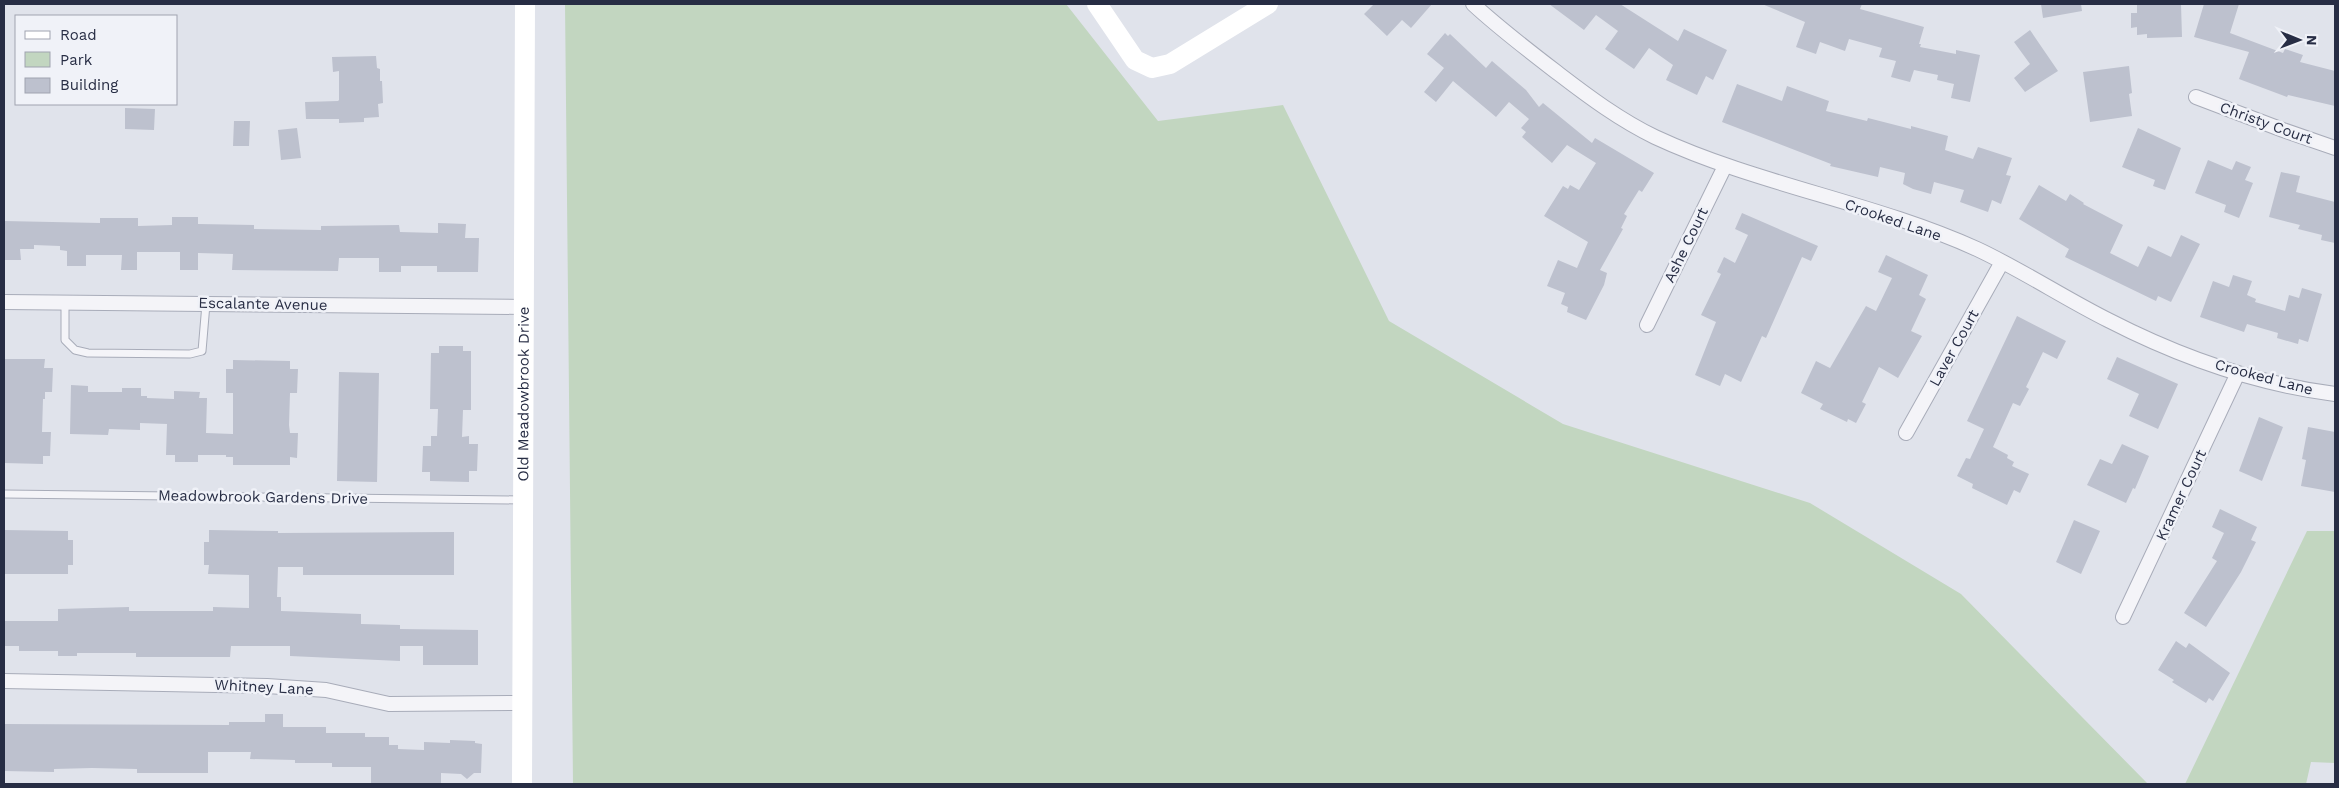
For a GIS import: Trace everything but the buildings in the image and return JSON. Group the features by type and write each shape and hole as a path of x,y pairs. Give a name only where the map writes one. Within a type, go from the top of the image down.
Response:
{"main road":[{"name":"Old Meadowbrook Drive","path":"522,784 525,4"},
{"path":"1097,4 1135,60 1152,68 1170,64 1268,4"}],"street":[{"name":"Crooked Lane","path":"1473,4 1502,31 1604,109 1654,136 1725,166 1922,228 1976,249 2151,341 2238,373 2335,394"},
{"name":"Christy Court","path":"2196,97 2335,148"},
{"name":"Ashe Court","path":"1647,325 1725,166"},
{"name":"Laver Court","path":"1906,433 2002,262"},
{"name":"Escalante Avenue","path":"4,302 523,307"},
{"name":"Kramer Court","path":"2123,617 2238,373"},
{"name":"Whitney Lane","path":"4,681 267,686 326,690 389,704 522,703"}],"lane":[{"path":"65,302 65,340 75,350 88,353 190,354 202,351 206,304"},
{"name":"Meadowbrook Gardens Drive","path":"4,494 523,500"}],"green space":[{"path":"565,4 1066,4 1158,121 1283,105 1389,321 1563,424 1810,503 1961,594 2148,784 573,784"},
{"path":"2307,531 2335,531 2335,763 2311,762 2306,784 2185,784"}]}
